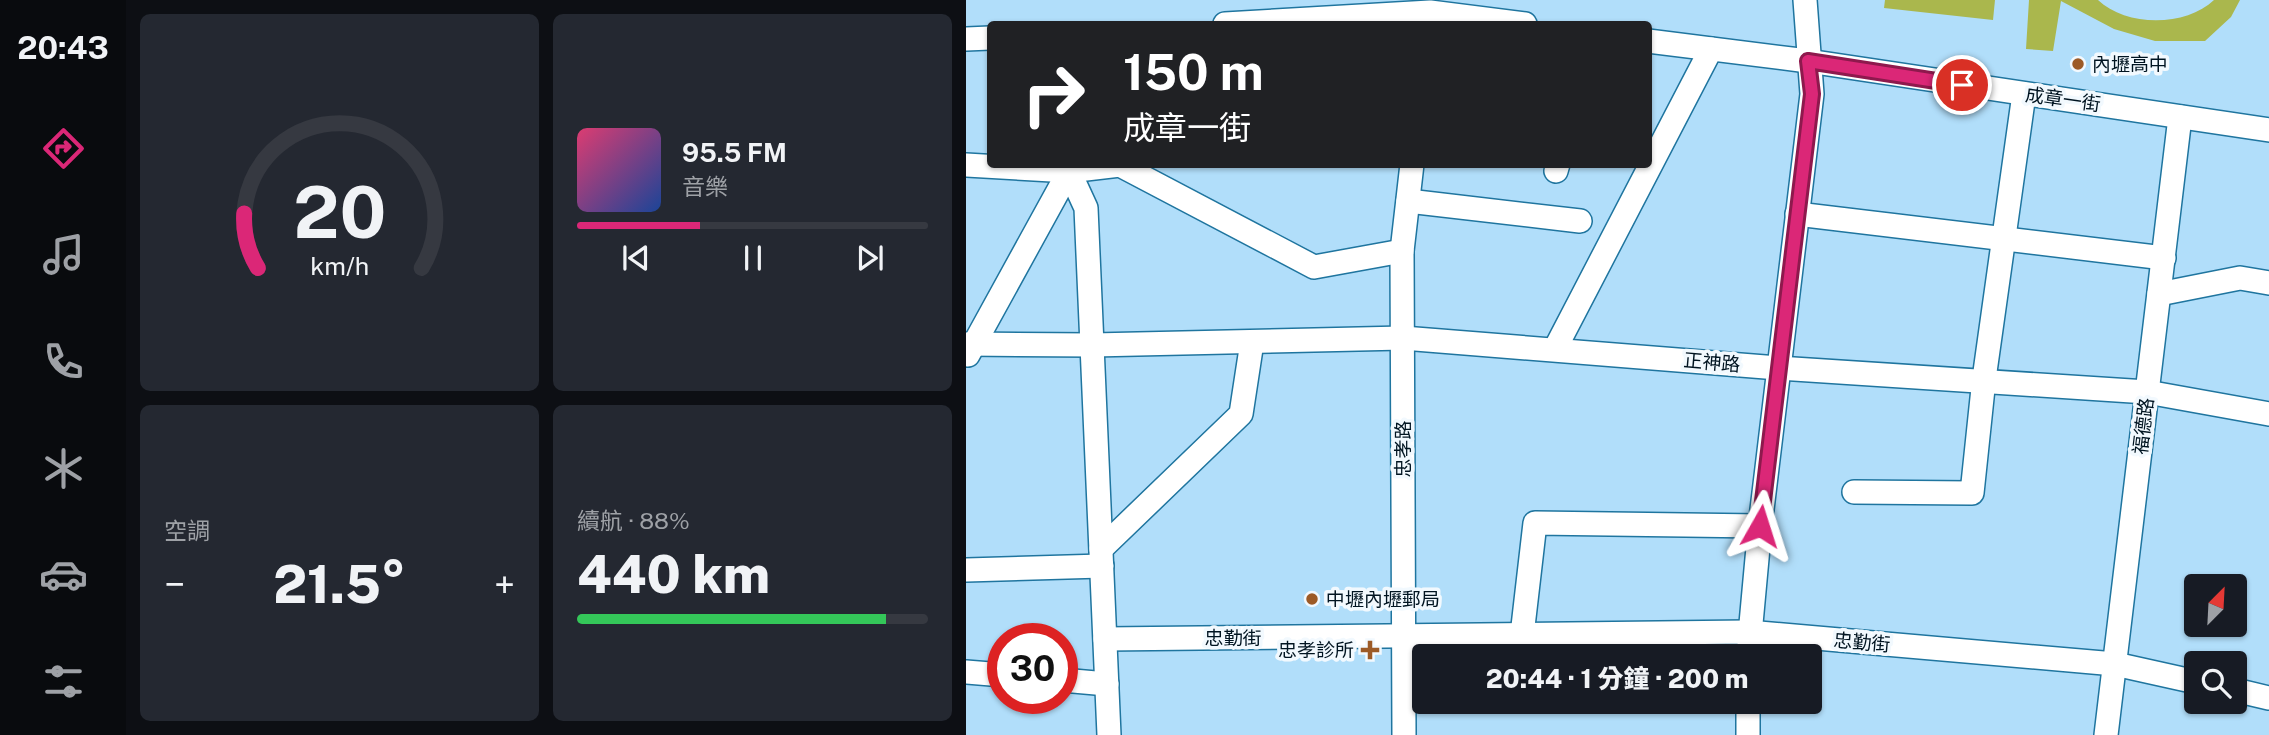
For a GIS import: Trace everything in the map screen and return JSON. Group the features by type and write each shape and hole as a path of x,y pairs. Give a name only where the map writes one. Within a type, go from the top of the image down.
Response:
{"street":[{"path":"1748,644 1778,368 1812,94 1805,0"},
{"path":"1276,21 1430,12 1501,21"},
{"path":"966,39 987,38"},
{"name":"成章一街","path":"1652,42 1808,61 2269,130"},
{"path":"1652,164 1712,49"},
{"path":"1854,492 1972,494 1984,379 2024,94"},
{"name":"福德路","path":"2106,735 2180,117"},
{"path":"966,165 987,166"},
{"path":"1071,168 1086,208 1109,735"},
{"path":"969,349 1071,168"},
{"path":"1126,168 1314,267 1402,251"},
{"name":"忠孝路","path":"1404,735 1402,251 1412,168"},
{"path":"1555,349 1650,168"},
{"path":"1408,201 1580,221"},
{"path":"1797,214 2164,258"},
{"path":"2160,294 2240,278 2269,283"},
{"name":"正神路","path":"969,349 1403,338 1778,368 1984,379 2147,392 2269,414"},
{"path":"966,570 1102,557 1241,414 1252,342"},
{"path":"1522,635 1535,523 1760,526"},
{"name":"忠勤街","path":"1105,639 1748,632 2115,664 2184,679"},
{"path":"966,672 987,674"},
{"path":"1078,681 1107,684"},
{"path":"2247,693 2269,698"},
{"path":"1748,714 1748,735"}],"green space":[{"path":"1885,0 1995,0 1993,20 1884,8"},
{"path":"2029,0 2098,0 2124,15 2156,20 2188,15 2214,0 2240,0 2231,17 2205,41 2155,41 2114,29 2061,1 2053,51 2026,49"}],"place":[{"name":"內壢高中","path":"2078,64"},
{"name":"中壢內壢郵局","path":"1312,599"},
{"name":"忠孝診所","path":"1370,650"}],"route":[{"path":"1760,526 1812,94 1808,61 1962,85"}]}
